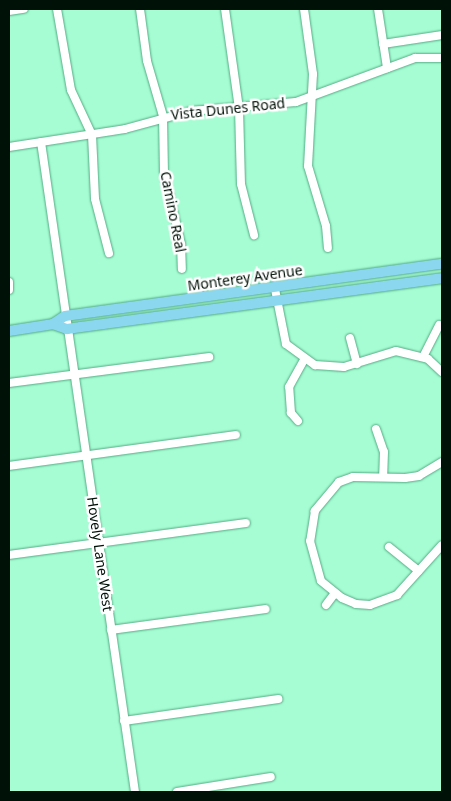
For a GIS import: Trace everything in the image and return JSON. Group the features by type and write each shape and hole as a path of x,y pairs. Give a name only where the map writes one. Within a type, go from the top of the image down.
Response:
{"main road":[{"name":"Monterey Avenue","path":"9,331 53,324 65,316 275,289 442,264"},
{"name":"Monterey Avenue","path":"53,324 67,328 442,278"}],"street":[{"path":"9,11 24,9"},
{"path":"57,9 71,90 92,135 95,199 109,253"},
{"name":"Camino Real","path":"140,9 147,61 163,116 164,172 181,244 182,269"},
{"path":"225,9 239,108 239,165 254,235"},
{"path":"304,9 313,74 308,166 326,226 328,248"},
{"path":"378,9 387,68"},
{"path":"383,44 442,35"},
{"name":"Vista Dunes Road","path":"9,147 125,129 163,116 312,98 416,58 442,58"},
{"name":"Hovely Lane West","path":"40,142 135,792"},
{"path":"9,282 9,290"},
{"path":"275,289 286,344 304,360 328,368 357,364 396,351 423,357 442,372"},
{"path":"423,357 438,325"},
{"path":"350,338 357,364"},
{"path":"9,383 209,357"},
{"path":"298,421 291,413 289,388 304,360"},
{"path":"376,429 384,452 383,476"},
{"path":"9,466 236,435"},
{"path":"442,462 419,476 406,478 383,476 354,477 339,482 315,510 310,526 312,554 321,581 335,593 356,604 370,606 397,595 442,545"},
{"path":"9,554 246,523"},
{"path":"389,547 419,571"},
{"path":"326,605 335,593"},
{"path":"111,630 266,609"},
{"path":"124,721 278,699"},
{"path":"177,792 187,792 270,777"}]}
